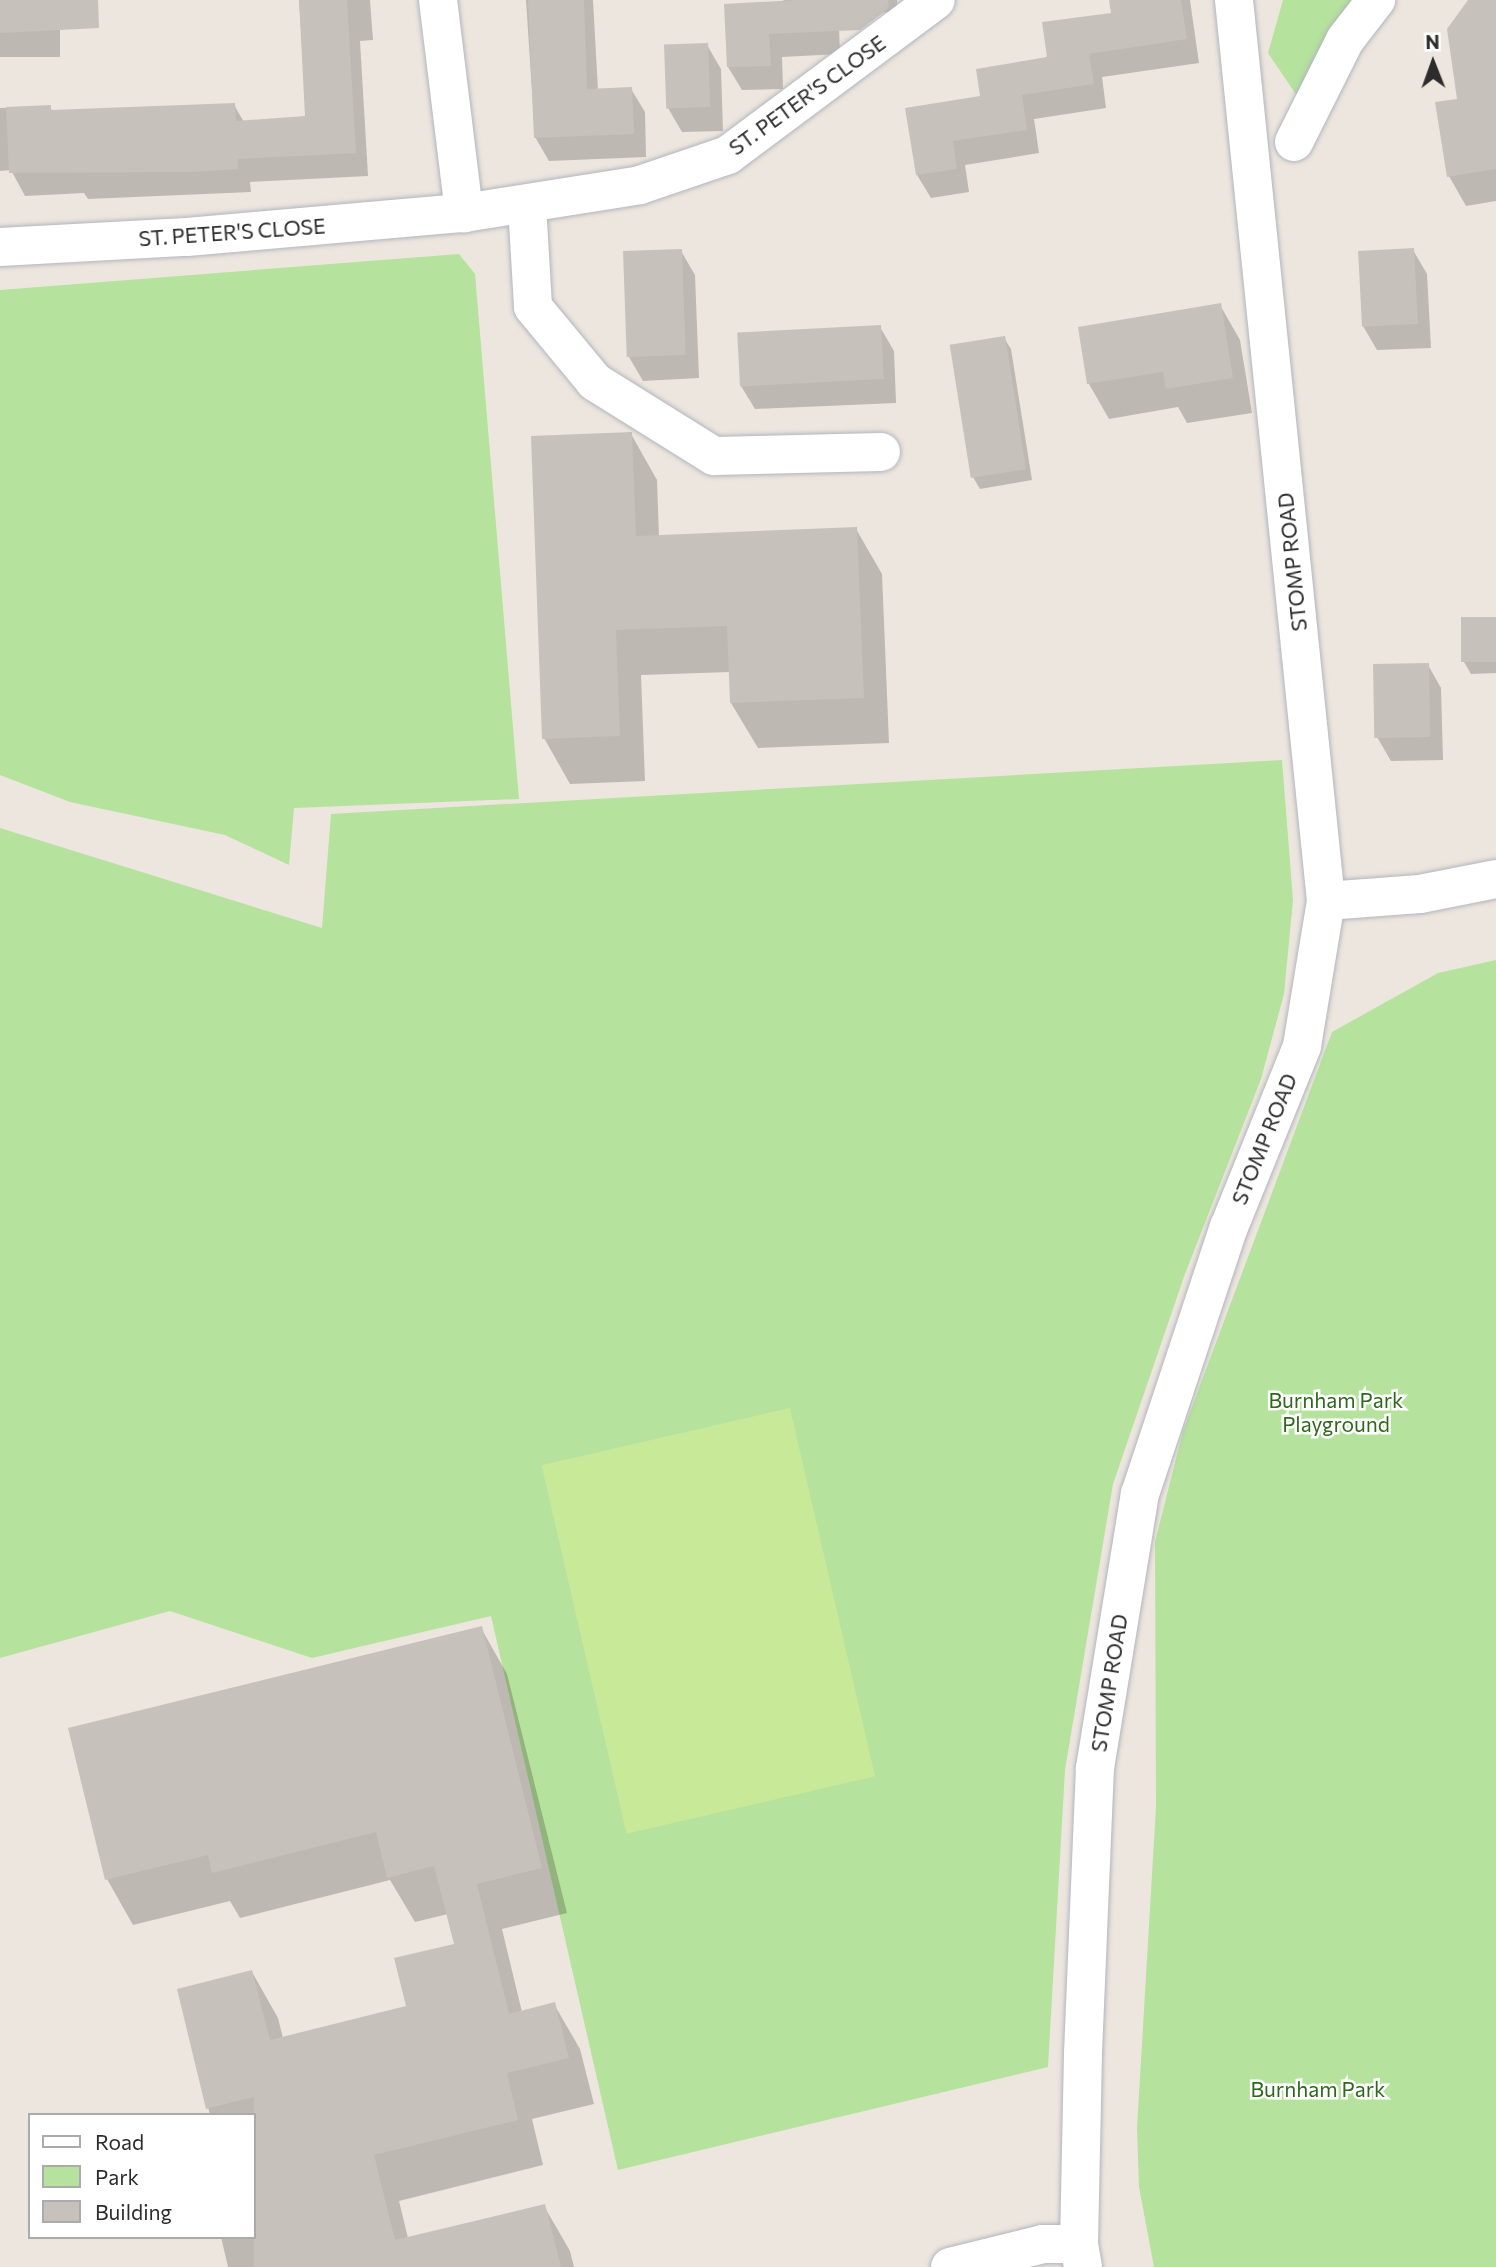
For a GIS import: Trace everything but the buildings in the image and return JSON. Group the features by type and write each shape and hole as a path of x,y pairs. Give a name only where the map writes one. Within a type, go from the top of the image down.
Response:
{"street":[{"path":"438,0 464,213"},
{"name":"ST. PETER'S CLOSE","path":"0,247 187,237 464,213 640,185 728,155 936,0"},
{"name":"STOMP ROAD","path":"1081,2255 1095,1768 1140,1494 1229,1227 1302,1046 1325,901 1234,0"},
{"path":"1294,142 1345,40 1377,0"},
{"path":"527,205 533,307 595,382 714,456 881,452"},
{"path":"1325,901 1420,894 1496,879"},
{"path":"950,2267 1006,2251 1081,2255"}],"green space":[{"path":"1283,0 1365,0 1312,118 1268,53"},
{"path":"459,254 475,274 519,799 294,808 289,865 225,835 70,802 0,775 0,290"},
{"path":"1282,760 1293,900 1284,994 1261,1079 1185,1274 1113,1484 1065,1770 1048,2067 618,2170 491,1616 312,1658 170,1611 0,1658 0,828 322,928 331,814"},
{"name":"Burnham Park","path":"1496,960 1496,2267 1154,2267 1139,2187 1137,2128 1156,1807 1155,1542 1183,1431 1332,1032 1438,973"},
{"path":"790,1408 875,1776 627,1834 542,1465"}],"park label":[{"name":"Burnham Park Playground","path":"1336,1412"}]}
